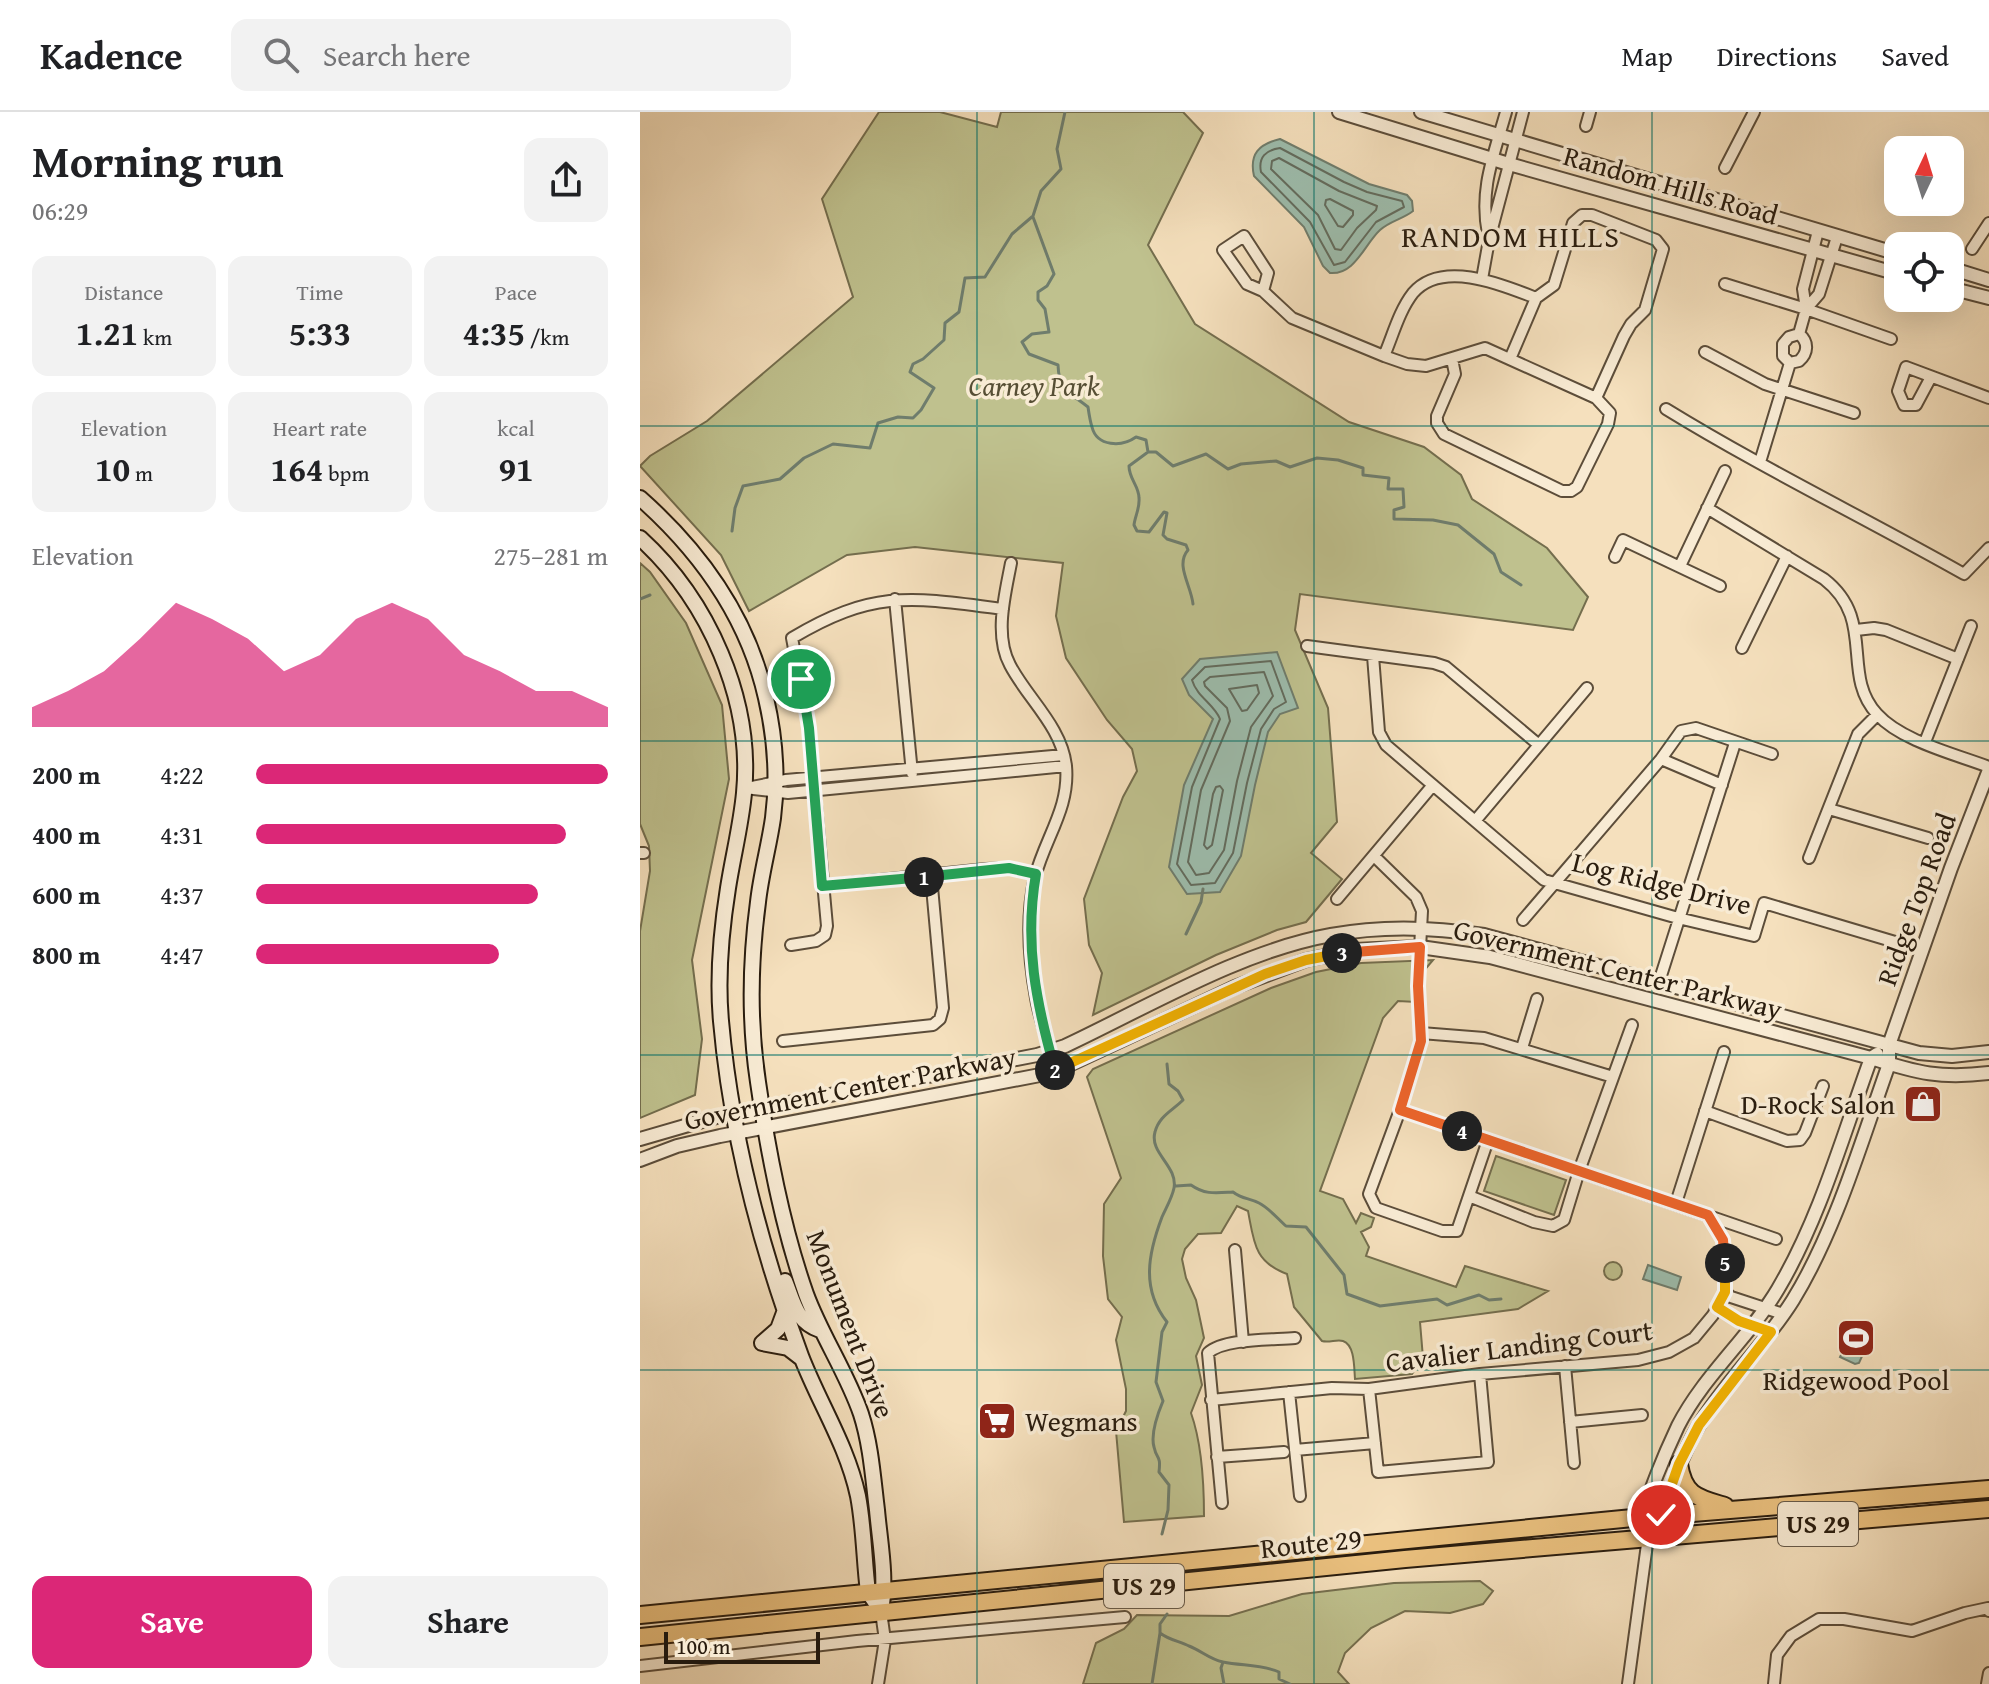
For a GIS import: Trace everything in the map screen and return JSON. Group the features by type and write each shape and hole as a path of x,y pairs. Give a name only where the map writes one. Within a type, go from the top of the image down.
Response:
{"main road":[{"name":"Monument Drive","path":"640,498 696,554 720,588 740,623 766,699 774,744 775,787 772,826 757,904 751,1016 766,1129 788,1232 820,1330 856,1401 868,1445 876,1592"},
{"name":"Monument Drive","path":"640,538 668,567 692,599 719,650 736,702 745,788 725,904 720,961 721,1020 737,1134 785,1309 803,1360 849,1464 881,1612"},
{"path":"762,1234 801,1320 807,1326 820,1330"},
{"path":"785,1309 778,1329 762,1343 788,1348 803,1360"},
{"path":"1679,1464 1681,1478 1689,1492 1735,1509"},
{"name":"Route 29","path":"640,1615 1661,1515 1989,1489"},
{"name":"Route 29","path":"640,1637 1648,1537 1989,1509"}],"street":[{"name":"Random Hills Road","path":"1339,112 1509,164 1884,270"},
{"name":"Random Hills Road","path":"1421,112 1884,250"},
{"path":"1489,240 1483,212 1484,195 1506,112"},
{"path":"1482,279 1489,240 1523,112"},
{"path":"1586,126 1590,112"},
{"path":"1725,168 1754,112"},
{"path":"1510,359 1536,298 1554,285 1573,223 1582,215 1592,215 1656,240 1663,249 1645,310 1624,336 1596,398"},
{"path":"1972,249 1989,223"},
{"path":"1799,334 1806,309 1803,289 1818,231"},
{"path":"1263,291 1268,273 1244,236 1223,250 1247,284 1263,291 1292,318 1384,356 1419,366 1485,348 1596,398 1610,413 1608,424 1577,487 1562,491 1444,434 1437,423 1437,416 1455,374 1452,359"},
{"path":"1806,309 1819,294 1837,237"},
{"path":"1964,272 1989,280"},
{"path":"1384,356 1402,312 1415,291 1430,281 1465,276 1536,298"},
{"path":"1725,284 1891,339"},
{"path":"1964,292 1989,298"},
{"path":"1790,363 1783,356 1783,344 1789,337 1799,334"},
{"path":"1790,363 1799,361 1806,352 1805,342 1799,334"},
{"path":"1705,352 1782,391 1854,413"},
{"path":"1760,462 1790,363"},
{"path":"1931,377 1989,398"},
{"path":"1666,409 1741,455 1760,462 1964,574 1989,548"},
{"path":"1680,566 1725,471"},
{"path":"1707,508 1834,588 1848,608 1856,630 1859,679 1877,715 1902,733 1989,769"},
{"path":"1615,557 1623,540 1720,586"},
{"path":"1742,648 1787,556"},
{"path":"1011,563 1003,609 1003,638 1009,664 1048,723 1065,761 1067,794 1036,874 1030,908 1036,998 1055,1070"},
{"path":"791,945 816,941 825,935 827,926 809,728 792,638 820,621 860,606 895,599 925,599 1003,609"},
{"path":"895,599 912,775"},
{"path":"1925,742 1971,626"},
{"path":"1856,630 1886,630 1958,659"},
{"path":"1307,646 1446,667 1539,745"},
{"name":"Log Ridge Drive","path":"1373,656 1379,732 1386,745 1544,880 1754,936 1764,903 1922,950"},
{"path":"1475,821 1587,688"},
{"path":"1809,858 1858,734 1877,715"},
{"path":"1523,920 1661,759 1681,731 1696,728 1772,754"},
{"path":"1659,982 1735,743"},
{"path":"1661,759 1722,785"},
{"path":"745,788 813,790 912,775 1065,761"},
{"name":"Ridge Top Road","path":"1648,1537 1661,1515 1679,1464 1699,1425 1771,1332 1804,1281 1825,1239 1889,1064 1889,1045 1922,950 1989,769"},
{"path":"775,787 812,778 912,775"},
{"path":"1337,899 1433,785"},
{"path":"1829,809 1928,838"},
{"path":"1374,856 1416,897 1422,911 1418,986 1421,1033 1400,1110 1369,1194 1376,1208 1442,1231 1457,1231 1488,1140"},
{"path":"822,886 1009,868 1036,874"},
{"path":"783,1041 933,1025 940,1019 943,1008 931,876"},
{"name":"Government Center Parkway","path":"640,1139 734,1114 1050,1051 1275,949 1330,935 1377,929 1421,927 1484,935 1919,1053 1952,1056 1989,1052"},
{"name":"Government Center Parkway","path":"640,1160 677,1146 1055,1070 1235,987 1292,965 1355,950 1420,947 1490,957 1871,1058 1918,1074 1951,1076 1989,1073"},
{"path":"1522,1048 1537,999"},
{"path":"1469,1196 1534,1222 1553,1226 1564,1220 1632,1025"},
{"path":"1421,1033 1484,1038 1613,1077"},
{"path":"1628,1684 1648,1537 1643,1517 1665,1455 1684,1415 1712,1373 1777,1291 1803,1243 1871,1058 1889,1045"},
{"path":"1676,1203 1724,1052"},
{"path":"1705,1111 1787,1141 1800,1140 1823,1086"},
{"path":"1400,1110 1776,1239"},
{"name":"Cavalier Landing Court","path":"1211,1400 1332,1388 1369,1389 1480,1374 1638,1360 1669,1352 1694,1338 1725,1292 1723,1240 1708,1215"},
{"path":"1235,1250 1243,1342"},
{"path":"1725,1292 1731,1297 1783,1314"},
{"path":"1717,1307 1739,1321 1771,1332"},
{"path":"1222,1503 1208,1353 1214,1348 1243,1342 1295,1338"},
{"path":"1565,1366 1574,1463"},
{"path":"1369,1389 1378,1472 1488,1462 1480,1374"},
{"path":"1289,1392 1290,1451 1300,1496"},
{"path":"1570,1422 1642,1415"},
{"path":"1217,1457 1375,1443"},
{"path":"1774,1684 1777,1655 1791,1636 1819,1619 1844,1619 1912,1631 1965,1613 1988,1608 1989,1611"},
{"path":"878,1684 885,1640 881,1612"},
{"path":"640,1666 1125,1617"},
{"path":"1987,1684 1989,1673"}],"green space":[{"name":"Carney Park","path":"879,112 940,112 997,127 1001,112 1183,112 1203,133 1148,245 1195,324 1349,422 1424,447 1461,475 1472,499 1547,548 1588,597 1573,630 1300,594 1295,630 1328,708 1337,822 1311,853 1342,879 1306,922 1277,930 1216,955 1093,1015 1102,973 1089,945 1084,899 1123,797 1137,771 1132,749 1107,720 1066,658 1056,616 1063,563 915,547 847,555 749,611 721,555 640,466 650,456 707,421 853,297 822,199"},
{"path":"640,563 650,572 686,623 722,705 729,779 692,960 702,1039 695,1095 640,1118 640,931 650,871 649,846 640,824"},
{"path":"1433,960 1416,980 1416,1002 1398,1001 1383,1018 1320,1191 1343,1199 1356,1223 1361,1213 1374,1218 1371,1227 1361,1232 1369,1247 1366,1256 1456,1287 1465,1266 1548,1291 1518,1309 1420,1322 1423,1358 1412,1374 1355,1379 1350,1347 1343,1341 1322,1341 1294,1307 1287,1274 1262,1257 1254,1241 1248,1211 1237,1206 1221,1233 1198,1234 1185,1249 1182,1259 1196,1300 1204,1338 1196,1356 1202,1385 1191,1413 1202,1463 1204,1516 1124,1522 1116,1431 1126,1411 1126,1389 1116,1340 1122,1317 1108,1299 1103,1256 1104,1204 1121,1178 1087,1077 1093,1069 1271,988 1316,972 1361,963"},
{"path":"1496,1156 1566,1180 1554,1215 1484,1191"},
{"path":"1609,1262 1617,1262 1622,1271 1620,1278 1609,1280 1604,1275 1604,1267"},
{"path":"1480,1581 1493,1591 1483,1604 1450,1613 1405,1611 1371,1628 1345,1653 1338,1672 1349,1684 1083,1684 1096,1643 1124,1629 1137,1615 1229,1616 1302,1594 1394,1583"}],"water":[{"path":"1280,139 1369,184 1407,195 1412,201 1413,211 1380,230 1353,264 1330,273 1323,266 1304,227 1254,176 1253,162 1257,151"},
{"path":"1277,652 1298,708 1280,714 1268,732 1241,856 1220,892 1187,894 1169,867 1184,785 1213,719 1189,695 1182,679 1200,659"},
{"path":"1648,1265 1681,1277 1677,1290 1643,1279"},
{"name":"Ridgewood Pool","path":"1861,1325 1868,1328 1859,1348 1863,1354 1859,1363 1855,1364 1840,1357 1855,1326 1859,1328"}],"waterway":[{"path":"732,531 735,508 743,486 780,479 804,458 833,444 870,448 878,423 898,417 913,418 921,410 934,388 910,372 913,364 944,340 945,323 959,312 965,278 985,277 1012,234 1033,216 1041,191 1061,169 1057,149 1065,112"},
{"path":"1033,217 1054,274 1047,286 1038,292 1049,332 1032,334 1022,342 1029,354 1058,365 1063,386 1088,407 1095,434 1104,442 1117,444 1136,437 1146,440 1148,452 1129,466 1139,498 1134,525 1137,531 1149,532 1164,512 1167,513 1163,535 1186,545 1188,550 1183,569 1193,604"},
{"path":"1149,452 1156,452 1173,466 1206,454 1228,469 1241,464 1276,461 1290,467 1317,458 1338,460 1363,468 1363,475 1389,478 1388,489 1403,489 1404,507 1394,510 1394,519 1433,520 1458,525 1494,554 1501,572 1521,585"},
{"path":"640,599 650,595"},
{"path":"1186,934 1201,902 1203,889"},
{"path":"1162,1534 1168,1510 1169,1485 1159,1472 1153,1436 1163,1401 1156,1382 1162,1332 1167,1322 1153,1297 1150,1271 1153,1244 1173,1192 1174,1180 1154,1140 1160,1122 1183,1100 1169,1084 1167,1064"},
{"path":"1176,1186 1191,1185 1211,1193 1233,1192 1263,1205 1286,1226 1306,1227 1344,1275 1347,1294 1380,1306 1437,1299 1447,1305 1479,1295 1489,1300 1501,1299"},
{"path":"1167,1614 1160,1624 1163,1635 1218,1661 1279,1672 1279,1679 1290,1684"},
{"path":"1152,1684 1160,1633"},
{"path":"1223,1662 1224,1684"}],"place":[{"name":"D-Rock Salon","path":"1923,1104"},
{"name":"Ridgewood Pool","path":"1856,1338"},
{"name":"Wegmans","path":"997,1421"}],"district":[{"name":"RANDOM HILLS","path":"1511,237"}],"route":[{"path":"801,679 809,728 822,886 986,869 1009,868 1036,874 1030,908 1036,998 1055,1070 1235,987 1306,960 1355,950 1420,947 1418,986 1421,1041 1400,1110 1708,1215 1723,1240 1726,1267 1725,1292 1717,1307 1739,1321 1771,1332 1699,1425 1679,1464 1661,1515"}]}
